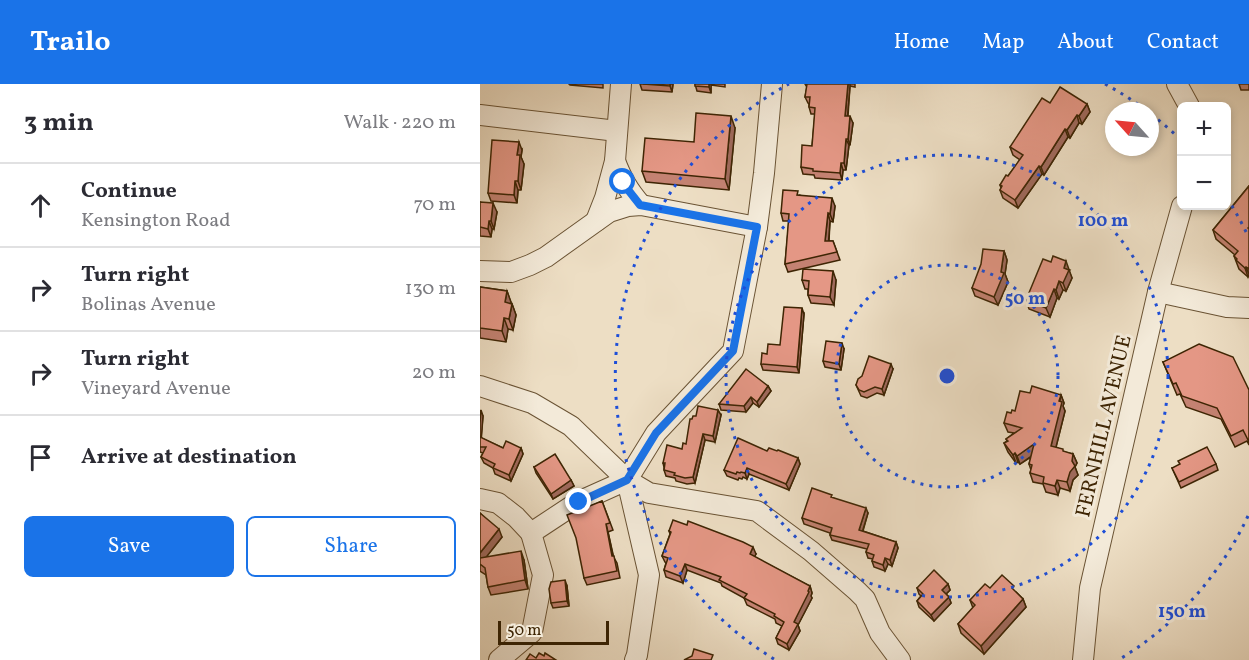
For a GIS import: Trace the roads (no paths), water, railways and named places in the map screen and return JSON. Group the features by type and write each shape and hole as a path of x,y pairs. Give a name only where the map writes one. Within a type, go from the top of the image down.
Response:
{"street":[{"path":"596,221 615,161 621,84"},
{"path":"531,533 579,502 627,480 656,433 733,351 757,227 772,84"},
{"path":"1177,84 1186,102"},
{"path":"480,115 617,131"},
{"path":"615,161 623,182 640,205"},
{"path":"480,271 511,272 530,265 596,221 618,208 628,206 640,205 757,227"},
{"name":"FERNHILL AVENUE","path":"1083,660 1090,588 1158,292 1181,210"},
{"path":"1158,292 1227,307 1249,308"},
{"path":"480,386 532,403 571,426 627,480 649,493 758,511 811,551 865,599 880,633 900,660"},
{"path":"627,480 649,574 635,660"},
{"path":"480,500 498,503 531,533 543,575 532,632 499,660"}]}
